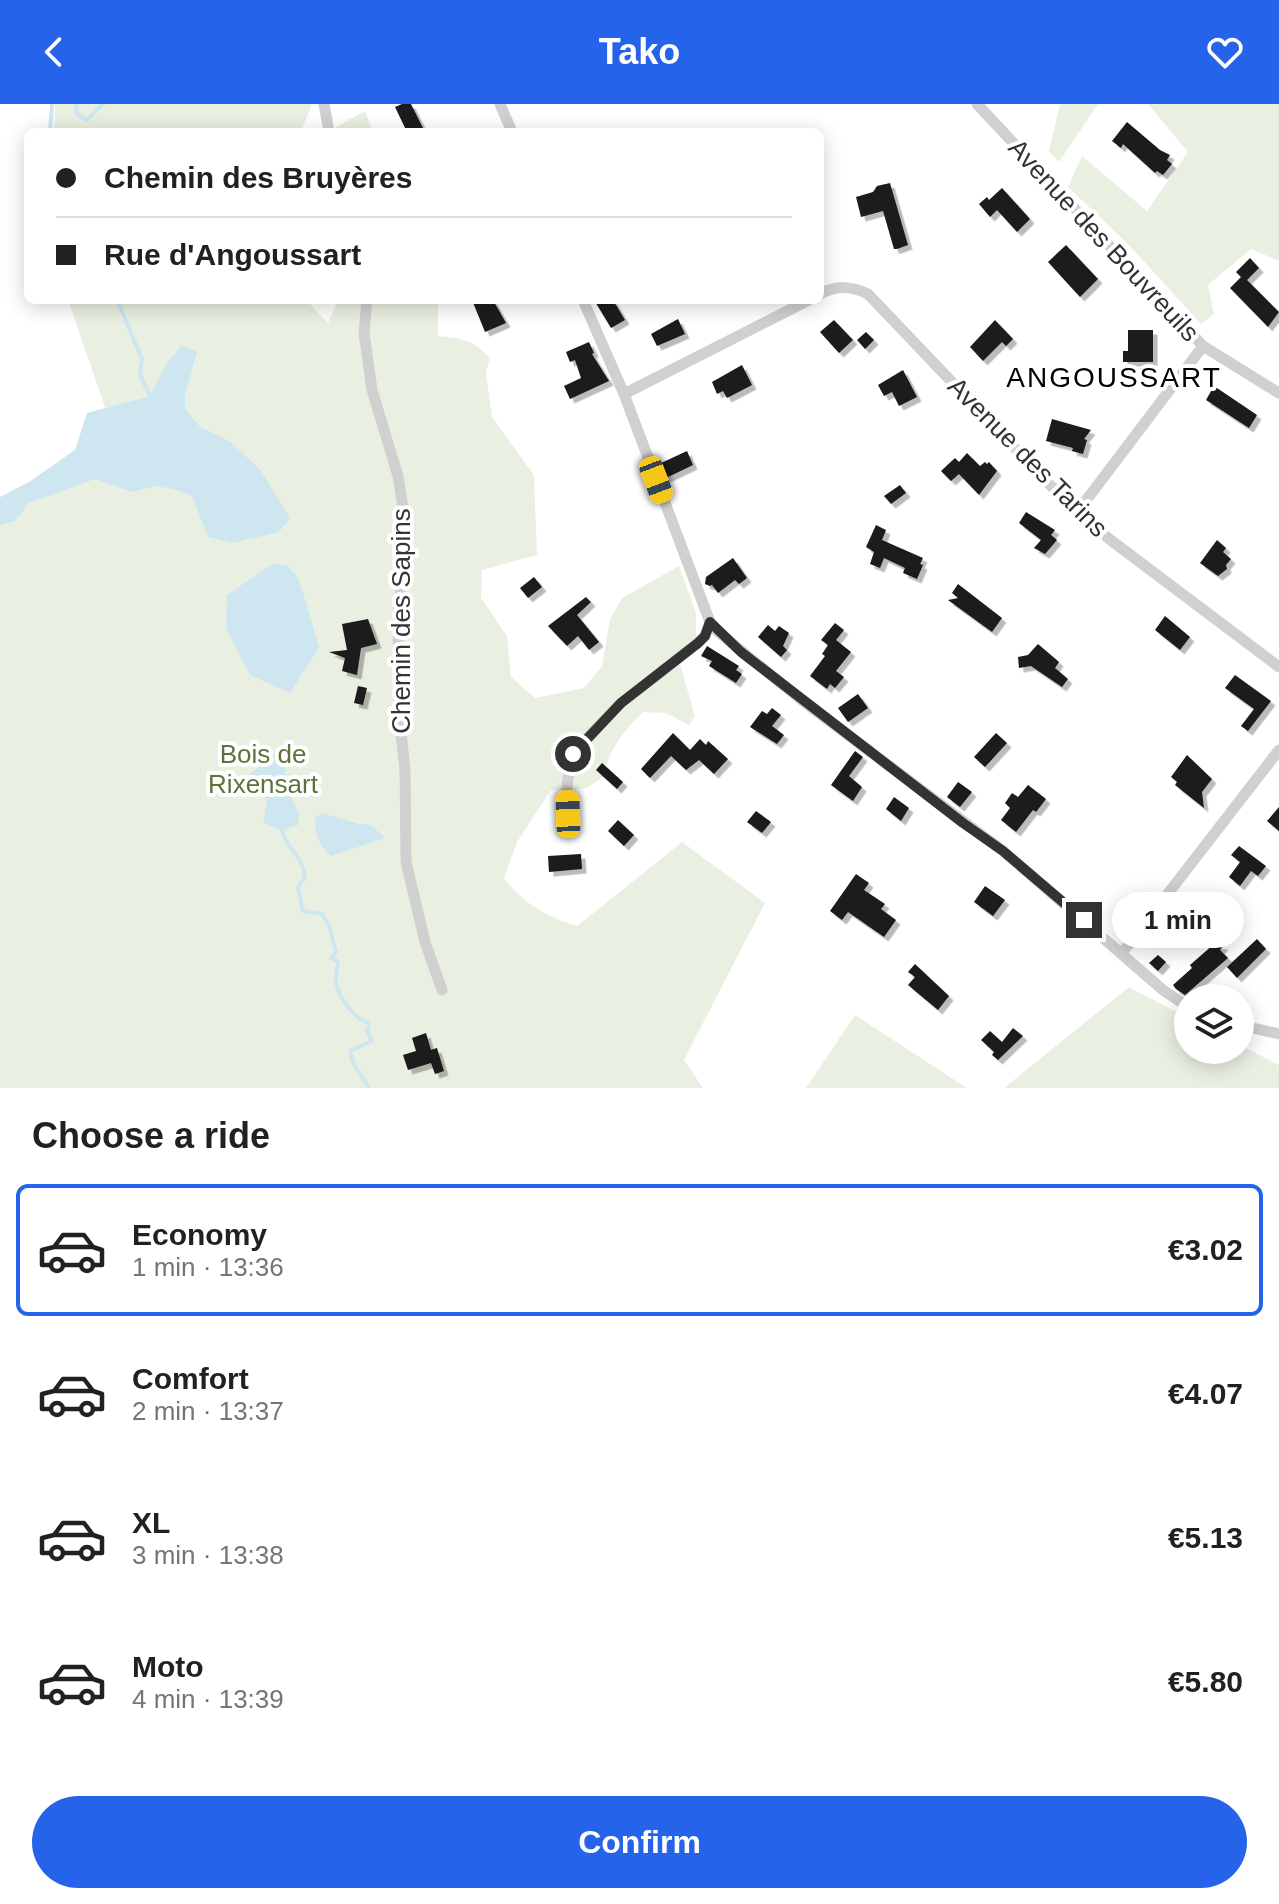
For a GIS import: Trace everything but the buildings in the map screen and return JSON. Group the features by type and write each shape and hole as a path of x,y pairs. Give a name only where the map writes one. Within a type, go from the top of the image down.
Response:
{"street":[{"path":"324,104 328,128"},
{"path":"500,104 510,128"},
{"name":"Avenue des Bouvreuils","path":"977,104 1203,346 1279,393"},
{"name":"Avenue des Tarins","path":"824,293 842,287 868,294 1078,511 1108,538 1279,667"},
{"name":"Chemin des Sapins","path":"367,304 364,333 372,390 398,476 406,527 398,611 406,862 425,942 442,990"},
{"path":"585,304 624,394 710,622 728,642 804,702 1003,851 1174,997"},
{"path":"624,394 801,304"},
{"path":"1078,511 1203,346"},
{"path":"568,814 568,776 573,754 621,703 698,643 705,636 710,622"},
{"path":"1122,953 1279,750"},
{"path":"1254,1028 1279,1034"}],"green space":[{"path":"55,104 312,104 303,128 54,128"},
{"path":"1060,104 1098,104 1059,162 1049,151"},
{"path":"1148,104 1279,104 1279,261 1251,249 1208,285 1214,314 1201,324 1128,244 1068,187 1082,156 1147,211 1188,152"},
{"path":"365,111 371,128 334,128"},
{"name":"Bois de Rixensart","path":"69,304 310,304 328,323 336,304 438,304 438,336 467,341 490,358 486,372 492,417 534,475 537,555 482,570 481,598 507,636 511,677 535,698 584,688 602,666 610,619 622,598 679,566 696,613 696,643 680,664 695,716 689,725 666,713 643,712 618,742 603,777 585,789 551,790 517,842 504,878 536,908 577,926 682,842 765,903 684,1060 703,1088 0,1088 0,504 117,442"},
{"path":"1129,987 1174,1011 1174,1064 1254,1064 1254,1052 1279,1065 1279,1088 1004,1088"},
{"path":"855,1015 967,1088 806,1088"}],"water":[{"path":"181,346 197,352 185,395 185,408 200,427 231,442 261,471 290,518 279,532 233,543 208,537 192,496 155,486 132,492 95,479 29,503 15,521 0,525 0,497 29,482 75,450 87,413 150,396 167,363"},
{"path":"272,564 288,566 299,579 319,647 290,693 250,675 226,628 227,595"},
{"path":"279,750 284,753 287,789 299,813 298,825 282,830 263,823 267,800 250,774"},
{"path":"322,813 371,825 385,838 331,856 317,834 315,818"}],"waterway":[{"path":"50,128 52,104"},
{"path":"76,104 77,114 87,120 103,104"},
{"path":"119,304 142,359 140,375 150,396"},
{"path":"282,830 304,870 305,877 298,887 303,911 322,914 329,926 336,952 331,958 338,962 337,988 352,1012 369,1023 367,1031 372,1041 350,1051 353,1063 369,1088"}],"district":[{"name":"ANGOUSSART","path":"1114,377"}],"route":[{"path":"573,754 635,690 670,667 698,643 705,636 710,622 741,652 1003,851 1084,920"}]}
